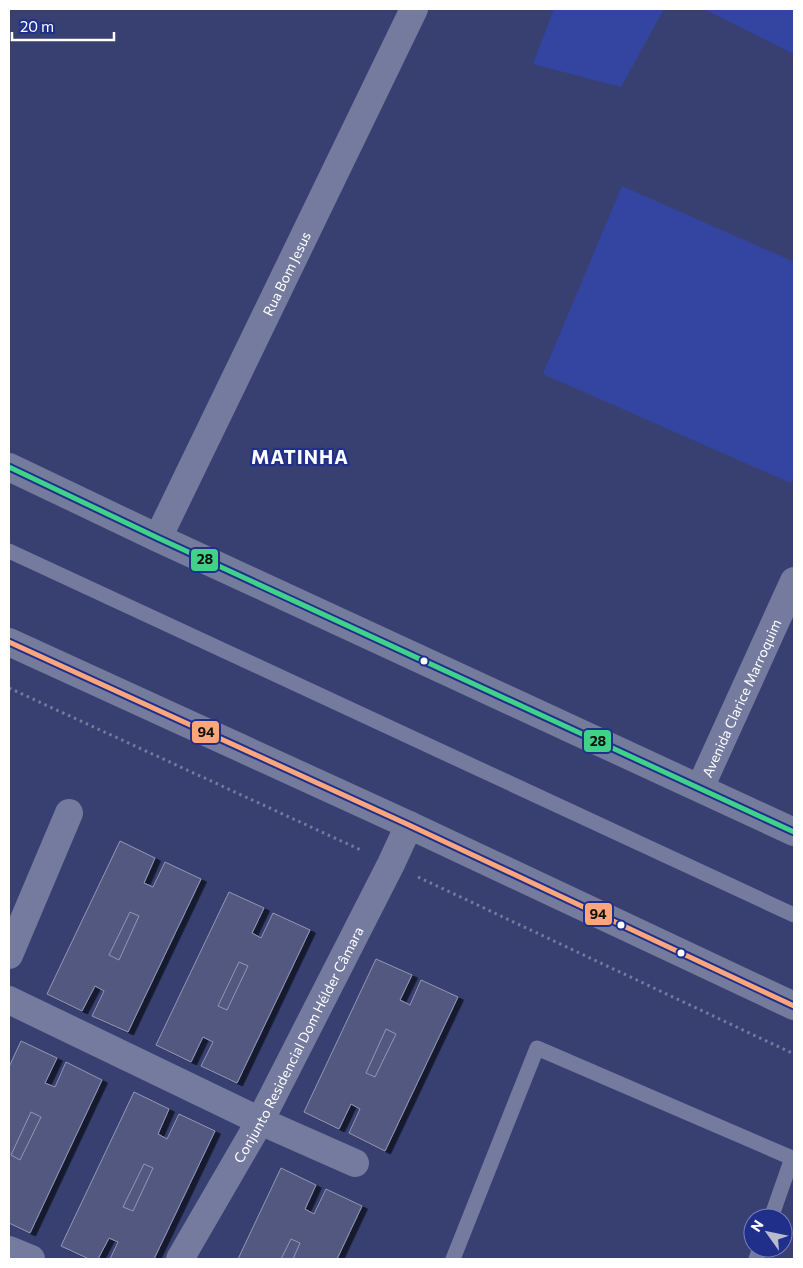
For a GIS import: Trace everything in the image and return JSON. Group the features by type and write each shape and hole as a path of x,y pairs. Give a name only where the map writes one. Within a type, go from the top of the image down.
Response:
{"highway":[{"path":"9,467 158,538 794,832"},
{"path":"9,642 409,825 794,1006"}],"street":[{"name":"Rua Bom Jesus","path":"158,538 414,9"},
{"name":"Avenida Clarice Marroquim","path":"700,788 794,581"},
{"path":"9,955 69,813"},
{"name":"Conjunto Residencial Dom Hélder Câmara","path":"180,1259 260,1121 409,825"},
{"path":"9,1000 260,1121 355,1163"},
{"path":"9,1250 31,1259"}],"lane":[{"path":"9,551 794,914"},
{"path":"453,1259 537,1048 792,1158 774,1208"}],"shaded area":[{"path":"554,9 664,9 621,87 533,64"},
{"path":"704,9 794,9 794,54"},
{"path":"622,186 794,262 794,475 791,483 543,374"}],"building":[{"path":"120,841 155,858 144,883 153,887 165,862 201,879 128,1032 92,1016 104,991 95,986 82,1011 47,994"},
{"path":"229,892 264,908 252,933 261,938 273,913 310,930 237,1083 201,1066 213,1042 203,1037 191,1062 156,1045"},
{"path":"130,912 139,916 119,960 109,955"},
{"path":"376,959 412,975 400,1000 410,1005 421,980 458,997 385,1151 349,1133 360,1109 351,1104 339,1129 304,1112"},
{"path":"239,962 248,966 227,1010 218,1006"},
{"path":"386,1029 396,1034 375,1077 366,1073"},
{"path":"21,1041 57,1058 45,1083 55,1087 66,1062 102,1080 30,1233 9,1223 9,1067"},
{"path":"134,1092 169,1109 158,1134 167,1139 179,1114 215,1131 154,1259 110,1259 118,1242 109,1238 98,1259 89,1259 61,1246"},
{"path":"31,1112 41,1117 20,1160 11,1155"},
{"path":"144,1164 153,1168 133,1211 123,1207"},
{"path":"281,1168 316,1185 305,1209 314,1214 326,1189 362,1206 337,1259 238,1259"},
{"path":"291,1239 300,1243 293,1259 281,1259"}],"transit line":[{"name":"28","path":"9,467 158,538 794,832"},
{"name":"94","path":"9,642 409,825 794,1006"}],"district":[{"name":"MATINHA","path":"300,456"}]}
